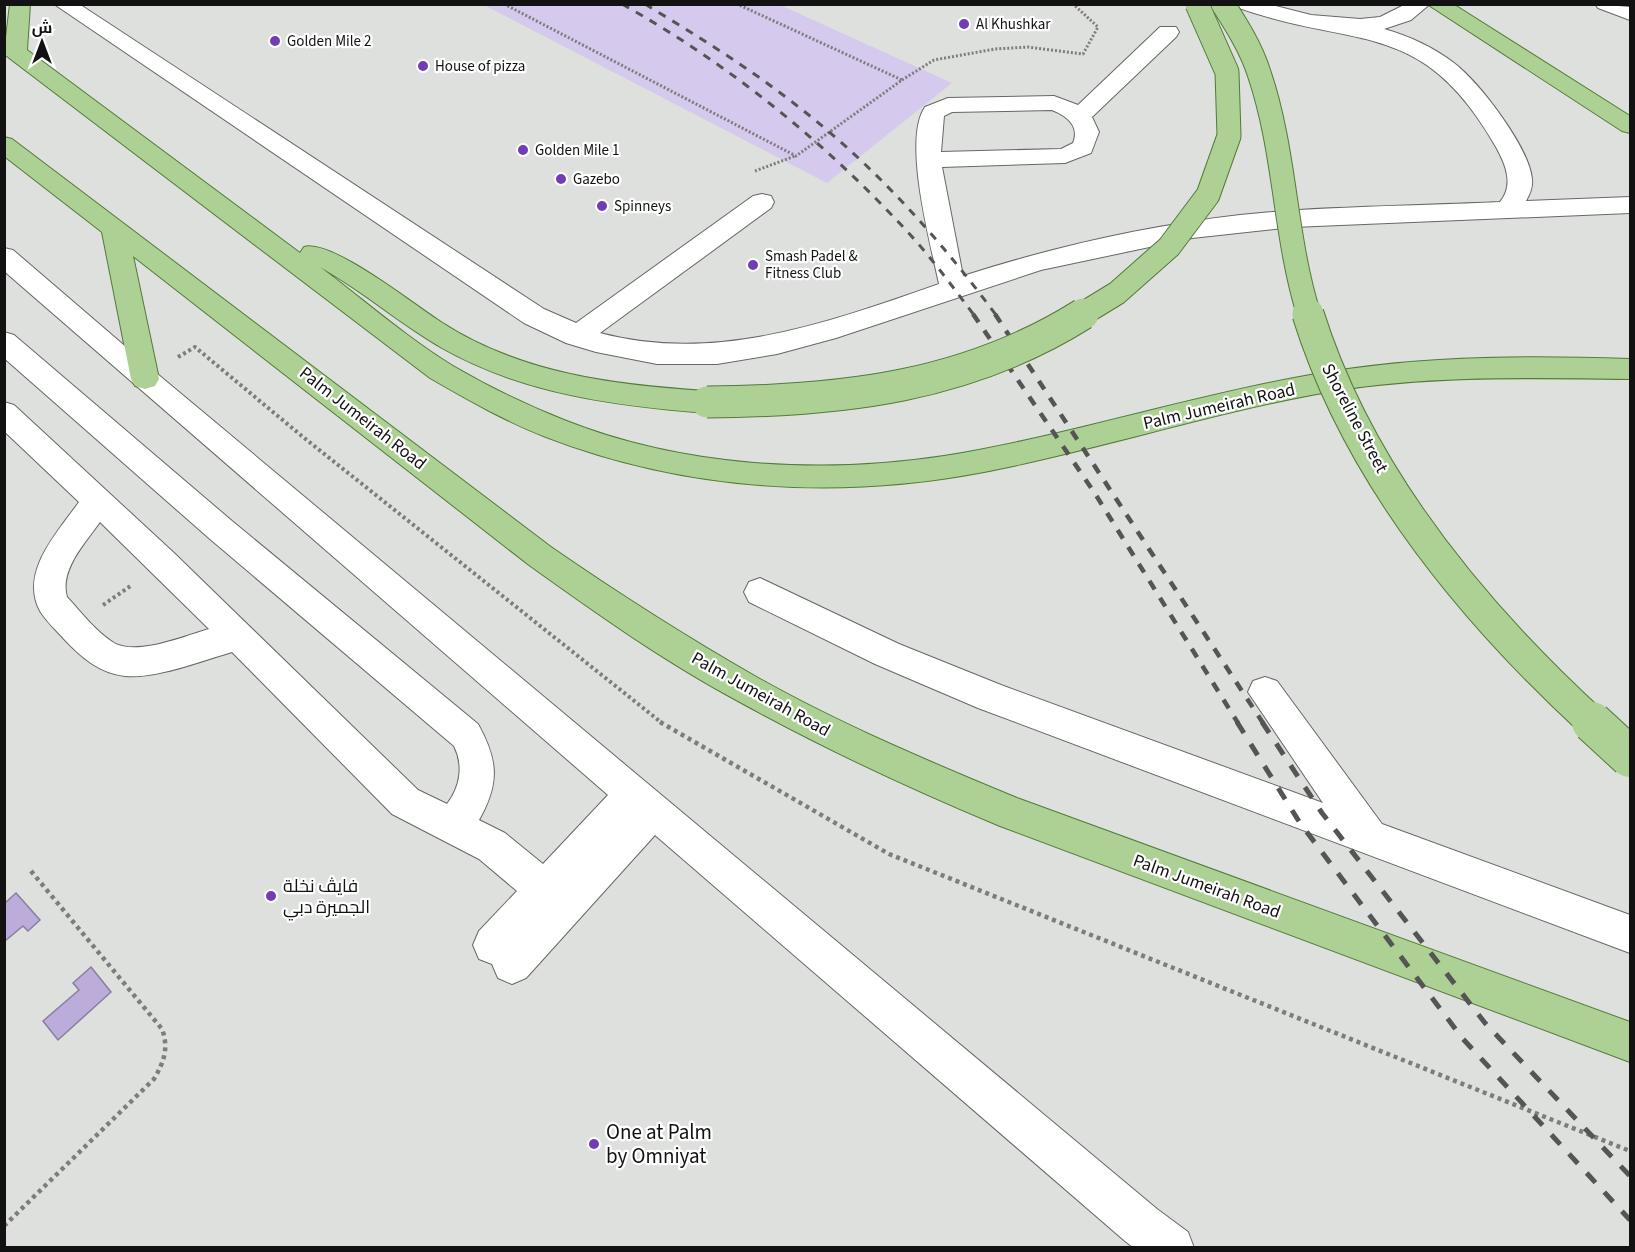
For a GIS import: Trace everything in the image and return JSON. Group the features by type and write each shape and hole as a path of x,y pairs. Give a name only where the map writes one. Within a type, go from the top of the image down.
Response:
{"main road":[{"path":"10,47 20,4"},
{"path":"266,237 329,261 453,342 518,369 569,385 613,394 706,402 822,399 878,391 932,379 983,364 1030,345 1109,299 1143,273 1195,217 1213,188 1231,130 1232,102 1229,75 1221,48 1197,4"},
{"name":"Shoreline Street","path":"1223,4 1244,36 1264,84 1302,294 1324,359 1362,440 1438,553 1488,614 1547,678 1630,757"},
{"path":"1437,4 1511,48 1630,126"},
{"name":"Palm Jumeirah Road","path":"10,47 266,237 440,371 476,394 526,419 602,446 663,461 717,470 829,476 907,472 993,458 1295,388 1361,377 1429,369 1497,366 1630,369"},
{"name":"Palm Jumeirah Road","path":"4,144 540,556 604,601 711,668 831,733 919,775 1013,814 1630,1042"},
{"path":"114,227 145,379"}],"street":[{"path":"64,4 534,316 576,336 618,348 663,354 711,355 758,350 803,340 1016,268 1075,253 1195,230 1319,218 1630,205"},
{"path":"1246,4 1290,19 1330,24 1398,40 1418,50 1452,73 1471,95 1517,164 1520,189 1508,210"},
{"path":"1330,24 1380,23 1400,18 1420,4"},
{"path":"1605,4 1630,14"},
{"path":"1080,116 1168,32"},
{"path":"929,160 1065,156 1076,153 1087,142 1080,116 1064,105 1054,103 948,105 933,112 930,118 929,160 953,290"},
{"path":"576,336 762,202"},
{"path":"4,256 145,379 644,801 1154,1240"},
{"path":"4,342 221,530 466,735 474,748 478,762 478,778 469,804 453,826"},
{"path":"4,413 163,562 405,802 435,820 453,826 492,846 555,897"},
{"path":"97,501 55,561 50,576 49,591 53,604 73,626 105,655 124,661 146,661 169,657 238,636"},
{"path":"760,592 938,676 1630,934"},
{"path":"1266,692 1369,837"},
{"path":"502,954 644,801"}],"path":[{"path":"504,4 796,156"},
{"path":"737,4 902,80"},
{"path":"761,167 796,156 902,80 934,60 995,49 1028,47 1083,54 1098,27 1072,4"},
{"path":"145,379 195,347 303,437 655,719 890,854 1630,1151"},
{"path":"73,626 163,562"},
{"path":"4,1226 154,1079 163,1066 167,1052 167,1040 162,1029 31,871"}],"shaded area":[{"path":"484,5 780,5 952,83 827,183"},
{"path":"16,893 40,920 28,931 23,926 5,941 5,903"},
{"path":"91,967 111,992 58,1040 43,1021 79,990 73,983"}],"railway":[{"path":"622,4 663,28 741,81 814,140 883,205 915,240 974,315"},
{"path":"645,4 759,78 796,105 852,152 928,230 996,315"},
{"path":"973,314 1094,492 1238,723"},
{"path":"995,314 1263,723"},
{"path":"1237,722 1300,823 1463,1039 1630,1220"},
{"path":"1262,722 1322,813 1485,1023 1630,1176"}],"place":[{"name":"Al Khushkar","path":"964,24"},
{"name":"Golden Mile 2","path":"275,41"},
{"name":"House of pizza","path":"423,66"},
{"name":"Golden Mile 1","path":"523,150"},
{"name":"Gazebo","path":"561,179"},
{"name":"Spinneys","path":"602,206"},
{"name":"Smash Padel & Fitness Club","path":"753,265"},
{"name":"فايڤ نخلة الجميرة دبي","path":"271,896"},
{"name":"One at Palm by Omniyat","path":"594,1144"}]}
